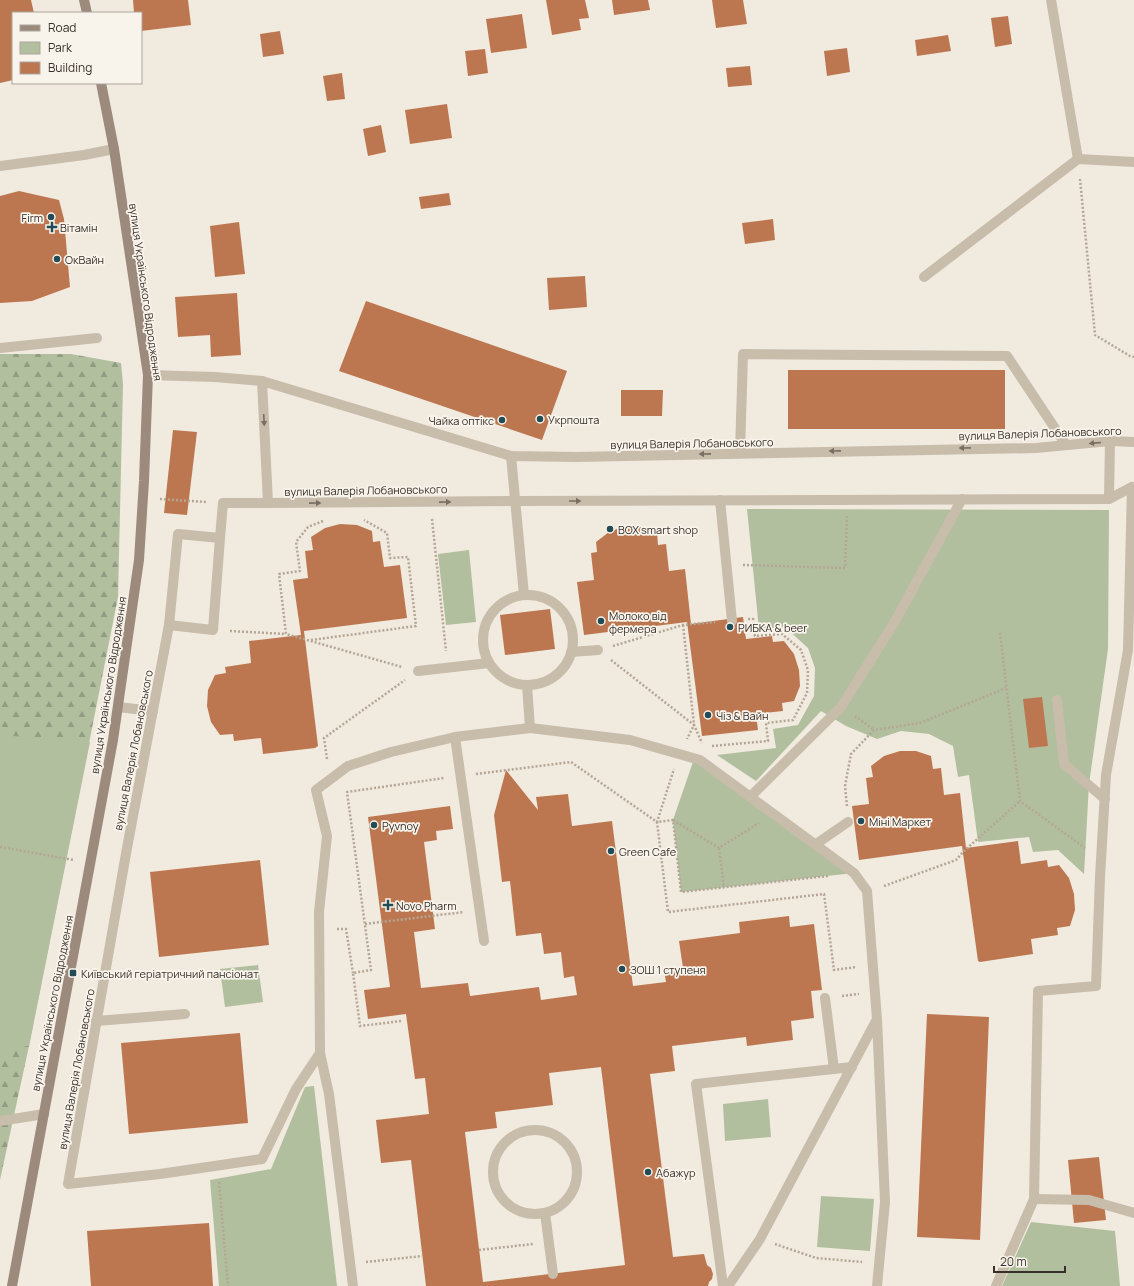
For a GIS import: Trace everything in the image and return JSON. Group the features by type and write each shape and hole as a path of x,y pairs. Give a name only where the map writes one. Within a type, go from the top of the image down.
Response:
{"street":[{"path":"84,0 87,12"},
{"path":"1051,0 1078,159"},
{"name":"вулиця Українського Відродження","path":"12,1286 118,707 139,560 148,375 114,149 100,84"},
{"path":"0,166 84,155 114,149"},
{"path":"924,277 1078,159 1134,162"},
{"path":"0,348 97,338"},
{"path":"740,454 743,354 1007,356 1066,445"},
{"name":"вулиця Валерія Лобановського","path":"148,375 216,377 262,381 511,456 576,457 1036,448 1110,441 1134,442"},
{"path":"262,381 268,504"},
{"path":"1109,499 1110,441"},
{"path":"511,456 524,594"},
{"path":"996,1286 1034,1199 1038,991 1096,986 1106,775 1128,650 1131,613 1133,487"},
{"name":"вулиця Валерія Лобановського","path":"224,503 1109,499 1133,487"},
{"path":"750,797 841,707 894,623 962,499"},
{"path":"720,500 732,621"},
{"path":"169,625 213,630 224,503"},
{"name":"вулиця Валерія Лобановського","path":"220,538 178,534 169,625 96,1021 68,1184 160,1174 262,1159 296,1088 320,1053"},
{"path":"524,594 538,596 552,601 563,611 570,624 573,638 571,652 565,666 555,676 542,683 527,685 512,683 499,675 488,663 483,649 482,634 487,619 496,607 509,598 524,594"},
{"path":"571,652 598,650"},
{"path":"418,671 488,663"},
{"path":"527,685 530,728"},
{"path":"1056,700 1064,764 1105,799"},
{"path":"118,707 153,711"},
{"path":"353,1286 329,1094 320,1053 319,912 327,836 316,790 348,766 391,752 455,737 530,728 630,740 700,760 854,872 867,891 877,1019 885,1202 877,1286"},
{"path":"455,737 484,941"},
{"path":"816,844 848,822"},
{"path":"825,998 834,1069"},
{"path":"96,1021 186,1014"},
{"path":"728,1286 760,1239 877,1019"},
{"path":"723,1286 696,1084 852,1067"},
{"path":"0,1121 44,1114"},
{"path":"530,1131 544,1131 558,1137 568,1146 575,1158 578,1172 575,1186 569,1198 558,1208 545,1214 532,1214 518,1211 507,1203 498,1192 494,1180 494,1166 498,1153 506,1142 517,1135 530,1131"},
{"path":"1034,1199 1090,1200 1134,1213"},
{"path":"545,1214 553,1274"}],"path":[{"path":"1078,159 1095,335 1134,357"},
{"path":"143,498 224,503"},
{"path":"727,565 782,565 844,568 848,500"},
{"path":"430,502 448,668"},
{"path":"286,634 279,574 300,571 296,542 308,527 329,518"},
{"path":"311,640 416,626 408,557 390,558 387,532 364,520"},
{"path":"598,650 683,626 752,619 755,636 782,634 801,650 808,670 807,693 793,720 766,724 768,741 711,746"},
{"path":"683,626 694,725 704,747"},
{"path":"213,630 286,634 418,671"},
{"path":"1000,633 1020,801 1101,860"},
{"path":"598,650 694,725"},
{"path":"324,738 418,671"},
{"path":"848,822 845,786 851,754 874,730 920,723 1006,688"},
{"path":"841,707 874,730"},
{"path":"678,754 657,822 668,912 824,894 834,970 873,965"},
{"path":"353,973 371,970 347,792 570,762 657,822 673,820 719,848"},
{"path":"867,891 956,860 1020,801"},
{"path":"719,848 774,814"},
{"path":"673,820 682,892 854,872"},
{"path":"0,847 90,863"},
{"path":"719,848 724,887"},
{"path":"365,924 480,910"},
{"path":"346,929 360,1026 401,1021"},
{"path":"825,998 875,992"},
{"path":"217,1166 228,1286"},
{"path":"760,1239 816,1258 879,1263"},
{"path":"479,1250 549,1242"},
{"path":"350,1264 422,1256"}],"green space":[{"path":"0,354 71,354 121,363 123,384 118,597 29,1046 0,1180"},
{"path":"747,509 1109,510 1108,649 1089,784 1084,874 1058,850 1033,852 1029,837 978,842 969,775 958,777 953,746 929,734 901,731 877,739 846,726 821,711 756,781 717,755 776,748 773,729 798,725 814,696 815,668 808,648 785,627 759,629"},
{"path":"469,550 476,622 446,625 438,554"},
{"path":"0,735 90,742 29,1046 0,1050"},
{"path":"694,759 854,873 681,892 673,820"},
{"path":"258,965 263,1002 225,1007 220,969"},
{"path":"314,1086 337,1286 219,1286 210,1180 271,1169 305,1087"},
{"path":"768,1099 771,1137 725,1141 723,1104"},
{"path":"821,1196 874,1199 870,1251 817,1247"},
{"path":"1031,1222 1115,1231 1120,1286 1002,1286"}],"building":[{"path":"0,0 31,0 34,12 12,12 12,80 0,83"},
{"path":"133,0 188,0 191,25 142,31 142,12 134,12"},
{"path":"546,0 585,0 589,18 579,19 581,30 552,35"},
{"path":"612,0 648,0 650,10 614,15"},
{"path":"712,0 743,0 747,24 716,28"},
{"path":"522,14 527,48 491,53 486,19"},
{"path":"1008,16 1012,44 995,47 991,18"},
{"path":"280,31 284,54 263,57 260,34"},
{"path":"948,35 951,51 917,56 915,40"},
{"path":"847,48 850,72 827,76 824,51"},
{"path":"485,49 488,73 468,76 465,51"},
{"path":"750,66 752,85 728,87 726,68"},
{"path":"342,73 345,99 327,101 323,76"},
{"path":"447,104 452,138 410,144 405,110"},
{"path":"381,125 386,152 368,156 363,129"},
{"path":"19,191 59,200 64,219 70,287 32,301 0,303 0,196"},
{"path":"449,193 451,205 421,209 419,197"},
{"path":"773,219 775,240 745,244 742,223"},
{"path":"239,222 245,274 215,277 210,226"},
{"path":"585,276 587,307 549,310 547,278"},
{"path":"237,293 241,355 211,357 210,335 178,337 175,297"},
{"path":"366,301 567,371 542,440 339,371"},
{"path":"788,370 1005,370 1005,429 788,429"},
{"path":"621,390 663,390 662,416 621,416"},
{"path":"173,430 197,432 187,515 164,513"},
{"path":"340,524 357,525 372,531 373,542 380,541 384,567 400,565 407,618 304,631 318,746 315,748 263,754 261,738 234,741 233,734 220,735 211,722 207,706 208,690 215,675 226,673 225,667 251,663 249,641 301,635 293,580 308,578 305,551 313,550 311,537 325,528"},
{"path":"625,526 641,527 657,532 658,545 666,544 669,571 685,569 691,624 743,617 746,639 772,636 773,642 784,641 794,654 799,670 800,686 794,701 782,703 783,711 756,714 758,730 702,736 687,622 584,635 577,582 594,580 591,553 597,552 596,542 609,532"},
{"path":"550,609 555,649 505,655 500,615"},
{"path":"1042,697 1048,746 1029,748 1023,699"},
{"path":"900,751 916,751 931,756 933,769 941,768 944,795 960,793 966,848 1018,841 1021,864 1047,860 1048,867 1059,865 1069,878 1074,894 1075,910 1070,926 1057,928 1058,935 1031,939 1033,954 980,962 978,961 962,846 859,860 852,806 869,804 866,778 873,777 871,766 884,756"},
{"path":"506,770 538,810 536,797 568,794 572,826 612,821 633,986 666,982 664,970 683,968 679,941 740,933 739,922 789,916 790,927 814,924 822,990 811,991 814,1018 791,1021 793,1040 747,1046 746,1037 672,1046 675,1071 650,1074 673,1257 704,1254 707,1265 711,1268 713,1274 708,1286 426,1286 411,1160 381,1163 376,1120 429,1114 425,1078 415,1079 406,1014 368,1019 364,990 390,987 368,817 450,806 453,829 436,831 437,840 424,842 435,929 414,932 421,988 468,983 470,996 539,987 541,1000 577,995 574,976 564,978 561,952 544,954 541,933 516,936 510,881 502,882 494,815","holes":["601,1067 625,1265 483,1282 465,1132 497,1128 495,1112 553,1105 549,1073"]},
{"path":"260,860 269,945 159,957 150,872"},
{"path":"927,1014 989,1017 980,1240 917,1237"},
{"path":"240,1033 248,1123 129,1134 121,1043"},
{"path":"1099,1157 1106,1220 1074,1223 1068,1160"},
{"path":"209,1223 213,1286 91,1286 87,1231"}],"place":[{"name":"Firm","path":"51,217"},
{"name":"Вітамін","path":"52,227"},
{"name":"ОкВайн","path":"57,259"},
{"name":"Укрпошта","path":"540,419"},
{"name":"Чайка оптікс","path":"502,420"},
{"name":"BOX smart shop","path":"610,529"},
{"name":"Молоко від фермера","path":"601,621"},
{"name":"РИБКА & beer","path":"730,627"},
{"name":"Чіз & Вайн","path":"708,715"},
{"name":"Міні Маркет","path":"861,821"},
{"name":"Pyvnoy","path":"374,825"},
{"name":"Green Cafe","path":"611,851"},
{"name":"Novo Pharm","path":"388,905"},
{"name":"ЗОШ 1 ступеня","path":"622,969"},
{"name":"Київський геріатричний пансіонат","path":"73,973"},
{"name":"Абажур","path":"648,1172"}]}
